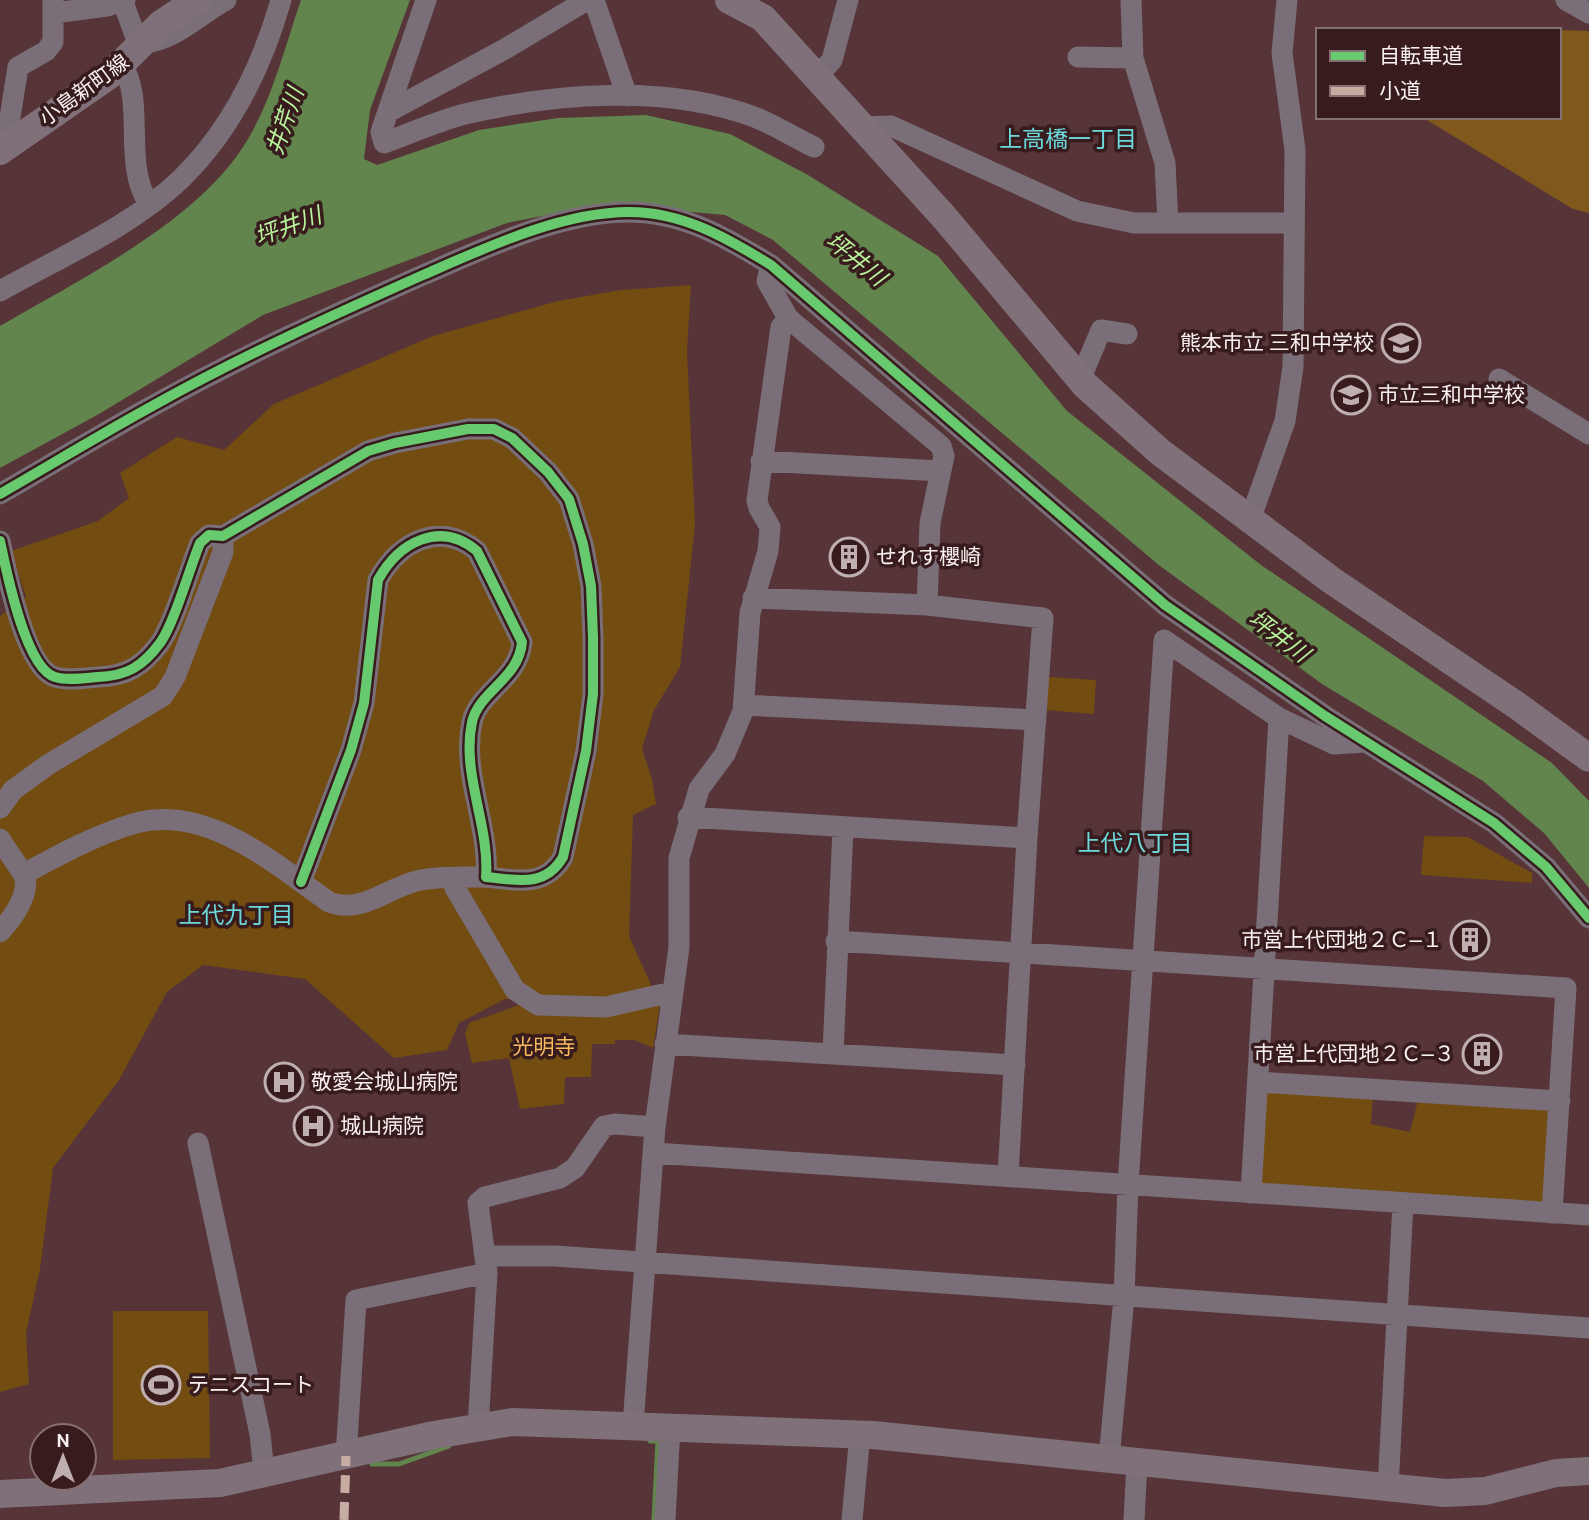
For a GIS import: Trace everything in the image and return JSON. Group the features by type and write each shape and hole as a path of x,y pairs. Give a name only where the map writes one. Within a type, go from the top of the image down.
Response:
{"street":[{"name":"小島新町線","path":"6,146 122,65 161,24 197,0"},
{"path":"6,146 18,67 46,51 53,42 53,6 124,1 135,35 143,43 155,42 174,34 226,0"},
{"path":"0,291 149,204 180,179 238,108 256,72 281,0"},
{"path":"426,0 381,132 384,143 464,114 559,99 627,96 696,103 757,118 814,147"},
{"path":"388,112 505,49 587,0"},
{"path":"594,0 627,96"},
{"path":"729,0 763,18 818,76 1035,322 1080,380 1160,452 1331,580 1519,707 1589,758"},
{"path":"818,76 832,60 848,0"},
{"path":"1131,0 1133,58 1165,163 1168,223"},
{"path":"1250,520 1285,421 1293,367 1295,150 1282,53 1287,0"},
{"path":"1566,0 1589,13"},
{"path":"1078,57 1133,58"},
{"path":"122,65 130,83 135,160 149,204"},
{"path":"863,127 891,126 1077,211 1134,223 1294,223"},
{"path":"0,494 157,403 254,353 371,298 529,232 628,212 664,215 718,232 771,265 1165,605 1365,742 1494,823 1546,867 1589,918"},
{"path":"771,265 767,281 788,318 941,446 944,456 930,523 927,605"},
{"path":"632,1425 655,1127 679,947 679,858 688,817 699,789 725,754 744,705 753,598 768,551 770,527 757,500 761,461 781,327 788,318"},
{"path":"1080,380 1101,330 1127,334"},
{"path":"1499,379 1589,434"},
{"path":"0,541 10,593 26,637 44,671 54,677 66,678 118,676 141,664 162,640 200,543 209,535 223,536 368,451 468,429 494,429 512,438 548,472 569,499 583,544 591,586 593,694 586,751 563,858 556,870 544,878 531,881 486,877 414,882 351,907 328,902 233,838 205,826 168,820 137,823 71,849 24,874"},
{"path":"761,461 941,471"},
{"path":"301,883 351,750 363,703 378,580 385,567 414,541 430,535 466,542 477,551 522,642 521,656 514,669 472,720 473,786 488,862 486,877"},
{"path":"0,808 13,790 49,764 163,696 175,677 223,552 223,536"},
{"path":"753,598 927,605 1043,618 1027,838 1008,1177"},
{"path":"1109,1459 1124,1297 1128,1185 1164,640 1279,718 1334,744 1365,742"},
{"path":"744,705 1036,720"},
{"path":"1251,1193 1279,718"},
{"path":"688,817 1027,838"},
{"path":"833,1053 843,828"},
{"path":"0,839 12,862 24,874 25,884 20,903 0,932"},
{"path":"453,879 455,888 515,990 538,1005 606,1007 672,992"},
{"path":"836,941 1566,988 1552,1213"},
{"path":"665,1044 1014,1065"},
{"path":"1258,1082 1560,1101"},
{"path":"478,1428 486,1264 478,1203 485,1197 560,1178 575,1168 604,1126 615,1124 655,1127"},
{"path":"198,1143 260,1434 264,1472"},
{"path":"654,1153 1589,1215"},
{"path":"1388,1488 1403,1203"},
{"path":"346,1456 356,1300 486,1264 555,1256 1589,1328"},
{"path":"0,1494 220,1483 513,1422 860,1434 1445,1493 1485,1491 1556,1473 1589,1471"},
{"path":"664,1520 670,1427"},
{"path":"852,1520 860,1434"},
{"path":"1134,1520 1137,1462"}],"green space":[{"path":"691,285 687,351 695,525 680,667 654,710 642,749 652,779 656,804 633,815 629,936 652,987 603,1002 505,999 459,1023 447,1050 394,1058 305,979 203,965 167,992 119,1080 53,1168 40,1269 26,1333 29,1384 0,1392 0,616 26,597 11,551 98,521 129,498 120,473 177,437 224,450 274,404 433,336 558,301 621,290"},
{"path":"1049,677 1096,680 1094,714 1045,710"},
{"path":"1424,836 1468,837 1532,873 1532,883 1421,875"},
{"name":"光明寺","path":"527,1002 660,1005 653,1048 634,1040 615,1040 615,1044 592,1044 591,1077 565,1077 564,1104 520,1109 509,1058 472,1063 465,1034 469,1023"},
{"path":"1263,1090 1373,1096 1371,1124 1410,1132 1418,1100 1546,1108 1551,1113 1546,1200 1540,1206 1265,1187 1259,1181"},
{"name":"テニスコート","path":"113,1311 208,1311 210,1458 113,1460"}],"shaded area":[{"path":"1561,30 1589,31 1589,213 1573,209 1425,119 1561,119"}],"water":[{"path":"301,0 410,0 370,110 364,159 377,165 479,130 558,118 646,115 730,134 808,175 938,256 1067,411 1261,565 1552,763 1589,801 1589,888 1544,833 1483,781 1322,684 1160,566 773,240 725,215 602,204 507,223 263,315 99,414 0,468 0,326 136,246 170,222 227,169 248,139 265,106"}],"waterway":[{"path":"650,1441 658,1441 654,1520"},
{"path":"372,1464 399,1464 449,1446"}],"marked path":[{"path":"344,1520 346,1456"}],"cycle path":[{"path":"0,494 221,369 472,254 524,233 577,218 629,212 668,216 721,236 771,265 1165,605 1325,716 1494,823 1546,867 1589,918"},
{"path":"0,541 18,616 44,670 55,677 65,679 108,676 126,672 141,664 160,643 176,609 200,543 209,535 223,536 368,451 468,429 494,429 512,438 548,472 569,499 583,544 591,586 593,694 586,751 563,857 556,867 539,878 519,880 486,877 484,839 470,761 472,722 482,702 514,666 522,642 477,551 449,537 435,537 421,540 397,555 378,580 364,703 351,750 301,882"}],"place":[{"name":"熊本市立 三和中学校","path":"1401,343"},
{"name":"市立三和中学校","path":"1351,395"},
{"name":"せれす櫻崎","path":"849,557"},
{"name":"市営上代団地２Ｃ―１","path":"1470,940"},
{"name":"市営上代団地２Ｃ―３","path":"1482,1054"},
{"name":"敬愛会城山病院","path":"284,1082"},
{"name":"城山病院","path":"313,1126"},
{"name":"テニスコート","path":"161,1385"}],"district":[{"name":"上高橋一丁目","path":"1068,139"},
{"name":"上代八丁目","path":"1135,843"},
{"name":"上代九丁目","path":"236,915"}],"water label":[{"name":"井芹川","path":"285,121"},
{"name":"坪井川","path":"288,226"},
{"name":"坪井川","path":"856,259"},
{"name":"坪井川","path":"1279,636"}]}
